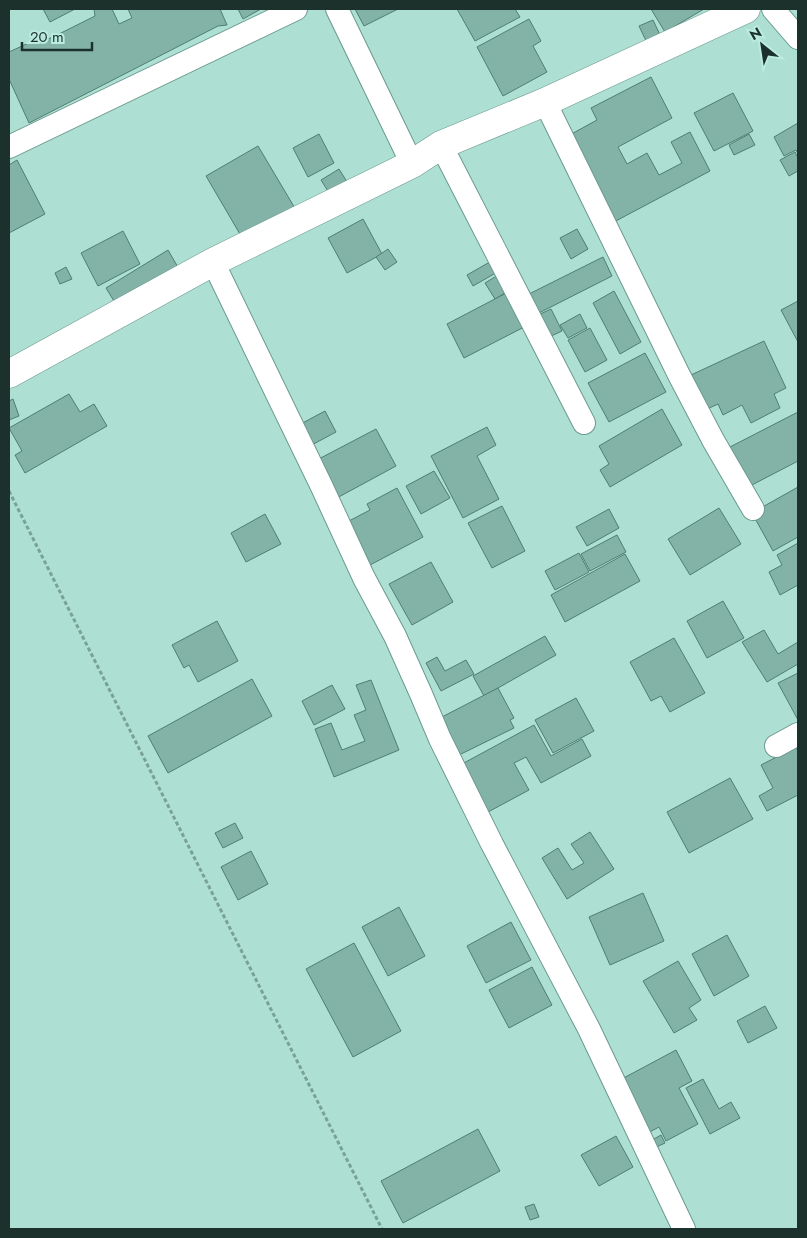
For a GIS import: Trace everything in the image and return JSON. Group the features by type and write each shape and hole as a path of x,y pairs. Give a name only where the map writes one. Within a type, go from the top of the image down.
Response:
{"street":[{"path":"9,147 296,9"},
{"path":"337,9 412,164"},
{"path":"9,374 213,262 412,164 442,145 544,102 746,9"},
{"path":"773,9 798,38"},
{"path":"544,102 679,375 753,510"},
{"path":"442,145 584,423"},
{"path":"213,262 317,476 364,578 395,636 440,739 492,844 589,1029 684,1229"},
{"path":"776,746 798,734"}],"path":[{"path":"9,491 382,1229"}],"building":[{"path":"43,9 75,9 50,22"},
{"path":"94,9 112,9 119,24 132,18 128,9 220,9 227,25 218,26 29,123 9,79 9,52 35,40 51,38 95,16"},
{"path":"238,9 261,9 243,19"},
{"path":"355,9 398,9 364,26"},
{"path":"457,9 515,9 520,17 475,41"},
{"path":"651,9 704,9 665,32"},
{"path":"529,19 541,41 533,46 547,72 503,96 477,47"},
{"path":"653,20 662,39 648,45 639,26"},
{"path":"651,77 672,118 618,147 627,164 647,153 659,175 682,163 671,142 690,132 710,171 612,223 566,137 597,120 591,108"},
{"path":"733,93 753,131 714,151 694,113"},
{"path":"798,123 798,154 796,150 784,156 774,137"},
{"path":"319,134 334,163 308,177 293,148"},
{"path":"749,134 755,145 734,155 729,145"},
{"path":"258,146 296,210 244,241 206,176"},
{"path":"795,152 798,158 798,171 789,176 780,160"},
{"path":"17,160 45,214 9,233 9,165"},
{"path":"339,169 349,185 331,196 321,180"},
{"path":"363,219 382,254 347,273 328,238"},
{"path":"577,229 588,249 571,259 560,238"},
{"path":"123,231 140,264 98,286 81,253"},
{"path":"388,249 397,262 385,270 376,257"},
{"path":"168,250 179,269 117,306 106,288"},
{"path":"603,257 612,276 535,315 525,296"},
{"path":"495,259 501,270 473,286 467,275"},
{"path":"66,267 72,279 60,284 55,273"},
{"path":"503,272 513,288 495,299 485,283"},
{"path":"512,290 530,324 464,358 447,324"},
{"path":"614,291 641,342 620,354 593,303"},
{"path":"798,301 798,342 781,310"},
{"path":"551,309 562,331 547,338 536,316"},
{"path":"580,314 587,328 568,338 560,325"},
{"path":"590,328 607,360 585,372 568,340"},
{"path":"764,341 786,388 774,394 780,408 751,423 742,405 723,415 718,404 707,409 691,375"},
{"path":"645,353 666,392 609,422 588,383"},
{"path":"69,394 80,412 94,404 107,426 25,473 15,455 22,451 9,428"},
{"path":"13,399 19,416 9,420 9,401"},
{"path":"662,409 682,445 610,487 600,470 609,464 599,446"},
{"path":"325,411 336,432 308,447 297,426"},
{"path":"798,412 798,461 748,487 728,448"},
{"path":"487,427 496,445 477,456 499,499 463,518 431,456"},
{"path":"376,429 396,466 335,499 315,461"},
{"path":"434,471 450,498 421,514 406,486"},
{"path":"798,487 798,537 773,551 752,513"},
{"path":"397,488 423,537 370,565 347,522 370,510 367,504"},
{"path":"502,506 525,551 492,568 468,523"},
{"path":"719,508 741,544 690,575 668,539"},
{"path":"609,509 619,528 587,546 576,527"},
{"path":"265,514 281,544 246,562 231,533"},
{"path":"617,535 626,552 590,571 581,554"},
{"path":"798,543 798,585 780,595 769,572 782,565 777,555"},
{"path":"579,553 589,572 555,590 545,571"},
{"path":"625,554 640,581 565,622 551,595"},
{"path":"431,562 453,602 412,625 389,584"},
{"path":"723,601 744,638 707,658 687,621"},
{"path":"217,621 238,661 198,682 189,665 184,668 172,645"},
{"path":"764,630 778,654 798,642 798,664 767,682 742,642"},
{"path":"545,636 556,655 484,696 473,676"},
{"path":"674,638 705,693 670,712 661,696 651,701 630,662"},
{"path":"437,657 445,671 466,660 474,674 441,691 426,663"},
{"path":"798,673 798,720 778,683"},
{"path":"252,679 272,716 168,773 148,736"},
{"path":"371,680 399,750 334,777 315,729 331,723 342,750 365,741 354,715 366,710 356,685"},
{"path":"332,685 345,709 314,725 302,701"},
{"path":"498,688 514,718 510,720 514,728 459,755 440,718"},
{"path":"576,698 594,731 553,753 535,720"},
{"path":"534,725 551,756 582,739 591,756 541,783 526,757 514,763 529,790 488,812 462,764"},
{"path":"796,747 798,751 798,795 767,811 759,796 773,788 761,765"},
{"path":"730,778 753,819 689,853 667,812"},
{"path":"235,823 243,838 223,848 215,833"},
{"path":"590,832 614,869 567,899 542,858 558,848 572,870 584,863 571,844"},
{"path":"251,851 268,884 238,900 221,867"},
{"path":"643,893 664,941 610,965 589,917"},
{"path":"399,907 425,956 388,976 362,927"},
{"path":"511,922 531,960 486,983 467,946"},
{"path":"727,935 749,976 714,996 692,954"},
{"path":"354,943 401,1031 353,1057 306,969"},
{"path":"678,961 701,1000 689,1008 697,1020 674,1033 643,981"},
{"path":"532,967 552,1005 509,1028 489,990"},
{"path":"765,1006 777,1028 748,1043 737,1021"},
{"path":"676,1050 692,1081 679,1088 698,1124 666,1141 659,1127 646,1134 618,1081"},
{"path":"703,1079 719,1109 731,1102 740,1118 710,1134 686,1088"},
{"path":"478,1129 500,1171 403,1223 381,1181"},
{"path":"661,1135 665,1143 650,1150 647,1143"},
{"path":"616,1136 633,1167 599,1186 581,1155"},
{"path":"534,1204 539,1217 530,1220 525,1207"}]}
